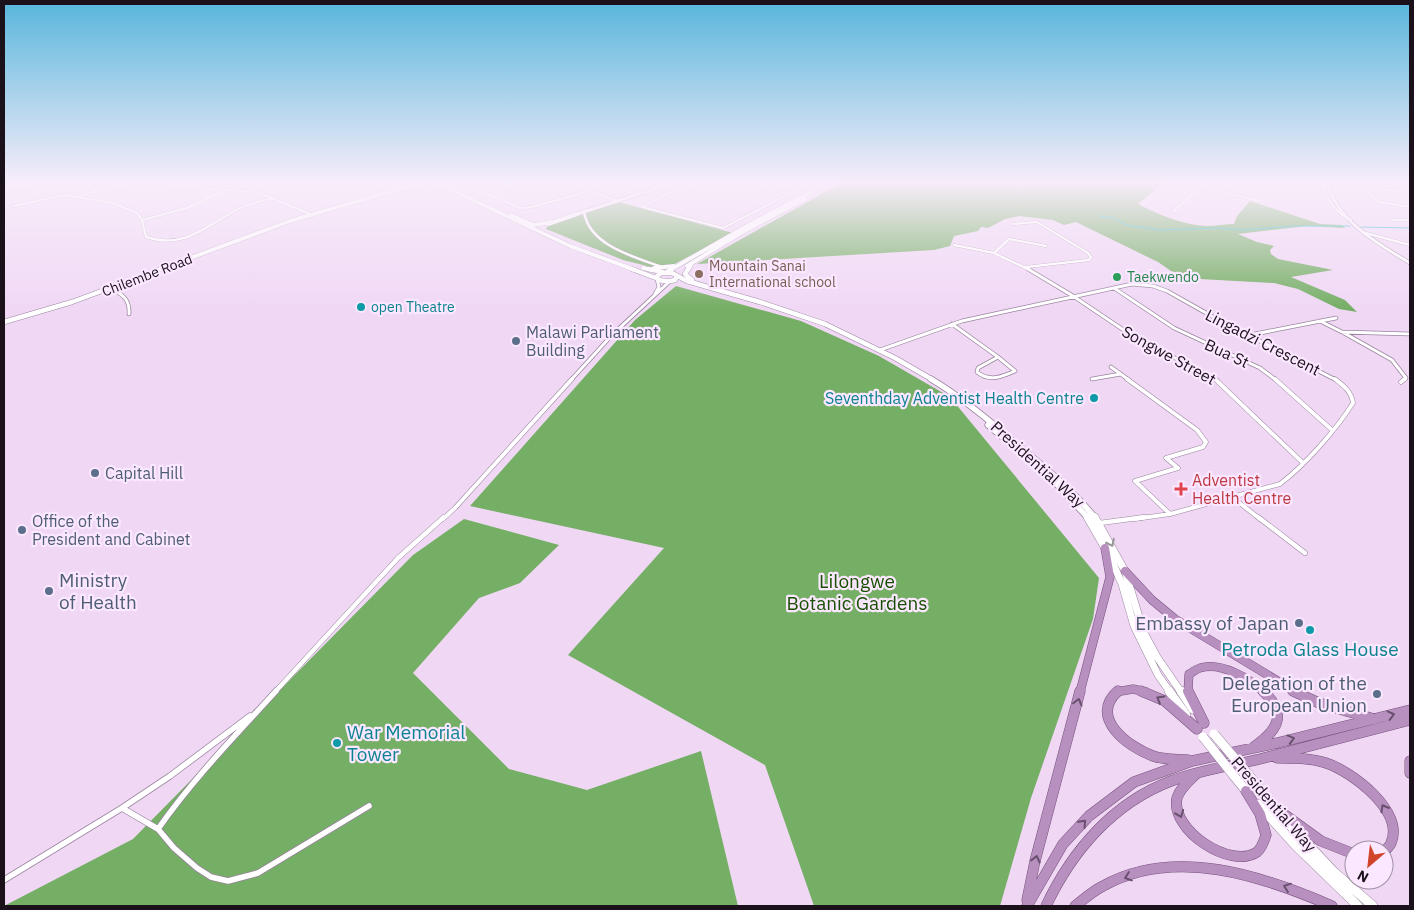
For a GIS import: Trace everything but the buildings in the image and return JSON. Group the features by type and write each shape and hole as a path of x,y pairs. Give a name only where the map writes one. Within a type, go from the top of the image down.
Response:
{"highway":[{"path":"1026,906 1035,861 1106,596 1110,577 1105,548"},
{"path":"1125,572 1152,600 1175,619 1294,692 1319,703 1374,719"},
{"path":"1202,730 1187,688 1191,674 1196,670 1214,667 1242,675 1262,690 1277,714 1275,729 1253,748"},
{"path":"1192,761 1155,757 1128,744 1110,725 1106,714 1106,705 1117,692 1126,689 1139,690 1163,700 1202,730"},
{"path":"1026,906 1063,844 1088,816 1134,782 1192,761 1410,710"},
{"path":"1046,906 1053,889 1075,855 1099,826 1144,793 1170,781 1197,773 1346,739 1410,720"},
{"path":"1264,758 1295,758 1323,762 1355,777 1380,801 1388,814 1393,827 1392,840"},
{"path":"1410,761 1410,773"},
{"path":"1197,773 1181,790 1176,802 1178,809 1189,830 1198,839 1226,854 1236,856 1250,855 1258,851 1266,835 1260,814 1246,790"},
{"path":"1274,807 1305,832 1325,844 1344,851"},
{"path":"1075,906 1084,898 1111,883 1142,872 1181,868 1223,870 1261,878 1305,893 1332,906"}],"main road":[{"name":"Chilembe Road","path":"4,322 110,289 279,224"},
{"name":"Presidential Way","path":"523,224 544,231 588,250 642,267 664,271 697,284 798,314 880,350 933,380 976,410 1061,481 1080,499 1100,523 1125,572 1144,633 1202,730 1214,734 1274,807 1334,872 1373,906"},
{"name":"Presidential Way","path":"528,224 562,242 656,278 740,298 810,321 879,353 938,387 971,410 1050,477 1090,520 1122,584 1134,626 1158,675 1202,730 1246,790 1302,852 1358,906"},
{"path":"544,231 541,228 548,224"},
{"path":"656,278 657,275 688,261 750,224"},
{"path":"671,281 680,270 757,224"},
{"path":"526,226 524,231 534,232 562,242"},
{"path":"697,260 687,270 686,274 697,284"}],"street":[{"path":"143,224 144,236 148,239 160,241 177,240 199,232 212,224"},
{"path":"534,228 545,224"},
{"path":"587,224 597,236 628,255 664,271"},
{"path":"709,224 723,228 730,224"},
{"path":"1026,267 1074,263 1089,260 1091,257 1088,253 1041,224"},
{"path":"1355,224 1362,232 1410,263"},
{"path":"1362,232 1410,245"},
{"path":"994,253 1005,240 1010,238 1046,246"},
{"name":"Songwe Street","path":"954,245 994,253 1026,267 1130,335 1217,380 1303,463"},
{"path":"654,296 659,287 656,278"},
{"path":"158,829 176,802 398,558 455,508 593,356 671,281"},
{"name":"Lingadzi Crescent","path":"880,350 952,324 1073,296 1139,284 1160,288 1316,368 1346,387 1352,396 1353,403 1332,430 1296,473 1280,484 1170,514 1100,523"},
{"name":"Bua St","path":"1114,288 1174,328 1260,368 1280,383 1332,430"},
{"path":"110,289 127,298 130,306 129,314"},
{"path":"1250,335 1336,318"},
{"path":"1320,321 1397,364 1406,378 1401,382"},
{"path":"952,324 998,357 1015,372 994,379 983,377 977,372 978,368 998,357"},
{"path":"1342,332 1410,334"},
{"path":"1111,367 1197,430 1206,442 1203,447 1166,458 1178,468 1135,482 1170,514"},
{"path":"1092,379 1121,374"},
{"path":"1232,497 1305,553"},
{"path":"4,880 122,808 178,770 260,708"},
{"path":"122,808 158,829 174,848 197,868 211,877 228,881 258,872 369,806"}],"green space":[{"path":"702,224 733,233 663,270 623,260 546,229 548,226"},
{"path":"767,224 995,224 988,228 981,227 978,231 954,236 950,246 934,250 697,264"},
{"path":"1081,224 1342,225 1345,228 1307,226 1238,234 1257,242 1274,246 1270,250 1271,254 1278,259 1333,270 1291,277 1345,300 1357,312 1339,309 1298,289 1274,283 1200,279 1171,271 1158,262"},
{"name":"Lilongwe Botanic Gardens","path":"676,286 801,321 879,356 950,397 1099,578 1093,619 1031,798 1000,906 814,906 765,765 568,655 664,548 470,506 635,320"},
{"path":"464,519 559,545 520,583 479,598 413,673 509,769 587,790 701,751 738,906 4,906 133,839 413,555"}],"waterway":[{"path":"1126,224 1159,230 1218,228 1243,230 1296,226 1350,226"},
{"path":"1361,227 1410,228"}],"place":[{"name":"Mountain Sanai International school","path":"699,274"},
{"name":"Taekwendo","path":"1117,277"},
{"name":"open Theatre","path":"361,307"},
{"name":"Malawi Parliament Building","path":"516,341"},
{"name":"Seventhday Adventist Health Centre","path":"1094,398"},
{"name":"Capital Hill","path":"95,473"},
{"name":"Adventist Health Centre","path":"1181,489"},
{"name":"Office of the President and Cabinet","path":"22,530"},
{"name":"Ministry of Health","path":"49,591"},
{"name":"Embassy of Japan","path":"1299,623"},
{"name":"Petroda Glass House","path":"1310,630"},
{"name":"Delegation of the European Union","path":"1377,694"},
{"name":"War Memorial Tower","path":"337,743"}]}
